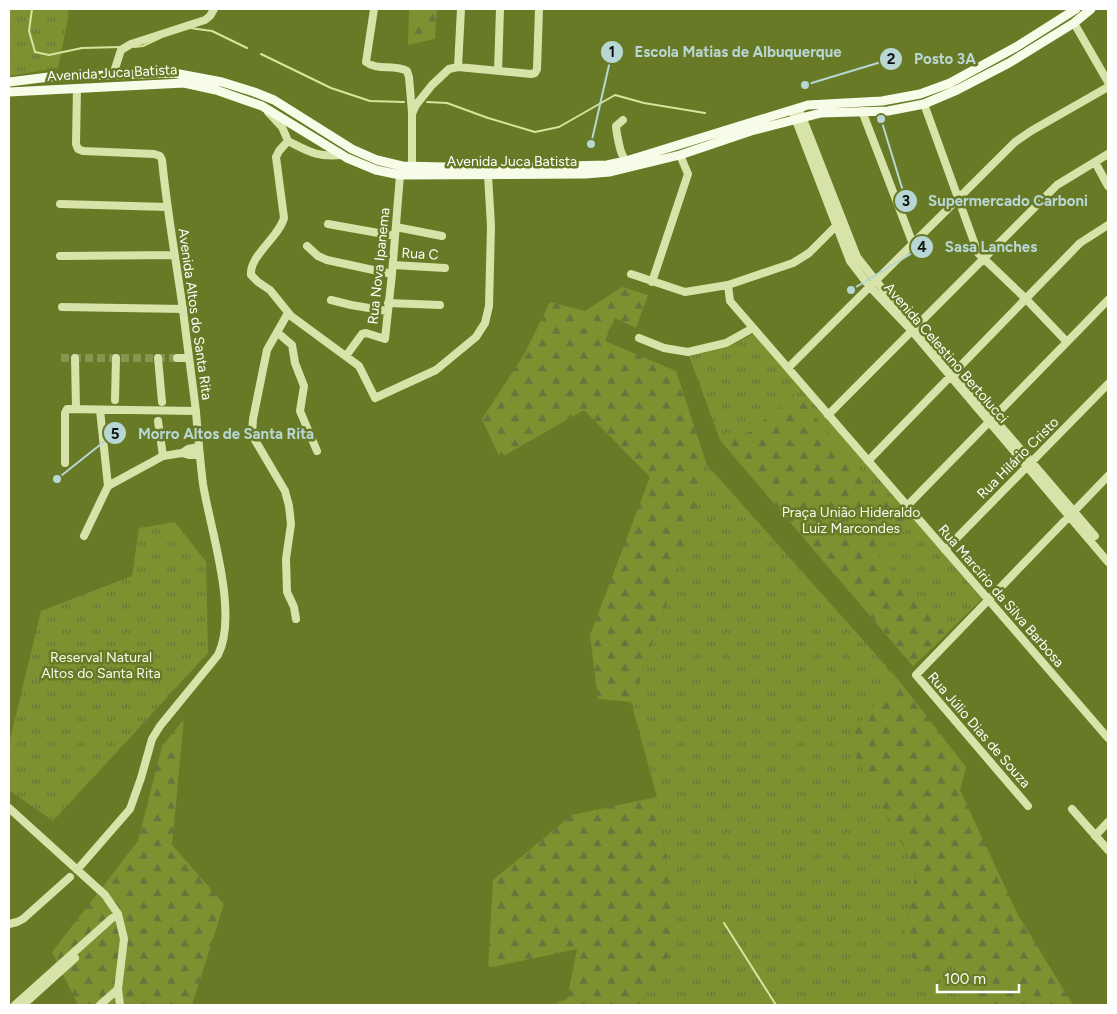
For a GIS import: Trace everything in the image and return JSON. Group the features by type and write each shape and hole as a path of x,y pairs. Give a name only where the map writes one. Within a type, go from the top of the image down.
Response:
{"main road":[{"name":"Avenida Juca Batista","path":"9,92 184,83 216,90 262,106 341,155 376,170 400,175 586,174 610,172 680,154 751,131 797,113 808,105 882,101 920,94 950,83 1016,48 1076,9"},
{"name":"Avenida Juca Batista","path":"9,82 50,77 174,73 222,82 274,100 352,149 377,160 402,166 488,168 607,165 797,113 888,111 924,104 957,90 1009,63 1074,23 1091,9"},
{"path":"262,106 266,101 274,100"},
{"path":"325,132 328,146"}],"street":[{"path":"113,75 121,50 131,44 205,20 214,9"},
{"path":"374,9 366,62 370,65 407,71 412,114 412,167"},
{"path":"458,67 461,9"},
{"path":"498,71 500,9"},
{"path":"412,114 416,105 432,85 449,69 458,67 531,74 536,71 539,9"},
{"path":"1074,23 1108,82"},
{"path":"788,368 1015,142 1030,130 1108,87"},
{"name":"Avenida Altos do Santa Rita","path":"77,88 76,144 78,149 83,151 154,154 160,156 162,160 209,516 222,571 225,612 222,646 218,655 160,726 152,739 142,778 130,809 77,870"},
{"path":"924,104 978,253 1067,342"},
{"path":"262,106 282,127 288,141 324,156 341,155"},
{"path":"862,111 913,244"},
{"name":"Avenida Celestino Bertolucci","path":"797,113 840,223 873,284 1072,513 1108,562"},
{"path":"623,120 617,125 616,135 626,161"},
{"path":"288,141 278,151 276,157 284,218 282,227 260,254 250,271 253,278 270,290 288,313 359,366 374,398 436,370 476,337 485,323 489,306 491,226 488,175"},
{"path":"317,154 323,153 328,146"},
{"path":"652,282 688,174 680,154"},
{"path":"828,415 1057,185 1108,154"},
{"path":"1095,162 1108,186"},
{"name":"Rua Nova Ipanema","path":"346,356 362,334 385,339 400,175"},
{"path":"60,204 167,207"},
{"path":"632,274 685,292 728,285 793,263 809,253 840,223"},
{"path":"328,224 395,236"},
{"path":"868,461 1080,243 1108,225"},
{"path":"396,227 442,236"},
{"name":"Rua C","path":"307,246 318,256 327,260 392,269 445,268"},
{"path":"60,256 174,256"},
{"name":"Rua Marcírio da Silva Barbosa","path":"728,285 730,301 1108,738"},
{"path":"332,300 351,305 388,307 440,305"},
{"path":"907,506 1108,300"},
{"path":"62,307 183,309"},
{"path":"288,313 267,350 253,419 252,435 285,491 289,506 291,524 286,559 287,592 294,607 296,619"},
{"path":"639,338 664,348 688,352 726,343 753,328"},
{"path":"278,333 292,345 295,363 304,386 300,411 317,451"},
{"path":"75,358 76,409"},
{"path":"116,358 116,400"},
{"path":"158,358 162,402"},
{"path":"177,358 189,358"},
{"name":"Rua Hilário Cristo","path":"945,550 1108,384"},
{"path":"65,463 65,411 69,409 196,411"},
{"path":"84,536 108,486 100,410"},
{"path":"158,421 163,456"},
{"path":"108,486 163,456 200,451"},
{"name":"Rua Júlio Dias de Souza","path":"1028,806 916,675 1108,476"},
{"name":"Avenida Celestino Bertolucci","path":"1072,513 1095,536"},
{"path":"9,808 105,895 118,914 124,939 118,989 120,1005"},
{"path":"1072,808 1108,850"},
{"path":"1095,836 1108,822"},
{"path":"9,924 23,918 70,877"},
{"path":"15,1005 34,992 112,923 118,914"},
{"path":"100,1005 118,989"},
{"path":"23,1005 34,992"}],"green space":[{"path":"9,9 68,9 68,19 58,68 9,76"},
{"path":"409,9 437,9 435,39 408,45"},
{"path":"622,287 648,295 636,328 615,318 605,341 676,371 707,465 674,582 631,702 598,699 590,635 650,477 584,410 500,458 482,419 525,353 550,302 585,311"},
{"name":"Praça União Hideraldo Luiz Marcondes","path":"755,333 982,599 913,666 720,440 689,356 726,348"},
{"path":"795,393 909,527 877,554 946,635 913,666 720,440 750,432"},
{"path":"707,465 896,677 847,739 916,871 903,944 955,955 975,1003 974,1005 639,1005 678,940 657,797 631,702 674,582"},
{"name":"Reserval Natural Altos do Santa Rita","path":"175,522 206,562 208,653 53,821 9,790 9,744 41,611 132,576 139,528"},
{"path":"896,677 966,767 960,790 1018,915 1073,1005 974,1005 975,1003 955,956 932,987 903,944 916,871 847,739"},
{"path":"184,719 172,845 224,904 192,1005 78,1005 52,952 138,841 162,746"},
{"path":"657,797 678,940 639,1005 548,1005 567,999 577,949 488,968 493,880 572,815"}],"waterway":[{"path":"32,9 29,31 35,52 49,55 82,48 120,47"},
{"path":"190,28 212,31 247,48"},
{"path":"134,47 143,46 160,38"},
{"path":"261,54 331,88 370,101 404,102"},
{"path":"427,102 447,103 535,132 559,127 615,95 644,103 705,113"},
{"path":"724,923 776,1005"}],"tunnel":[{"path":"61,358 177,358"}],"place":[{"name":"Posto 3A","path":"805,85"},
{"name":"Supermercado Carboni","path":"881,119"},
{"name":"Escola Matias de Albuquerque","path":"591,144"},
{"name":"Sasa Lanches","path":"851,290"},
{"name":"Morro Altos de Santa Rita","path":"57,479"}]}
